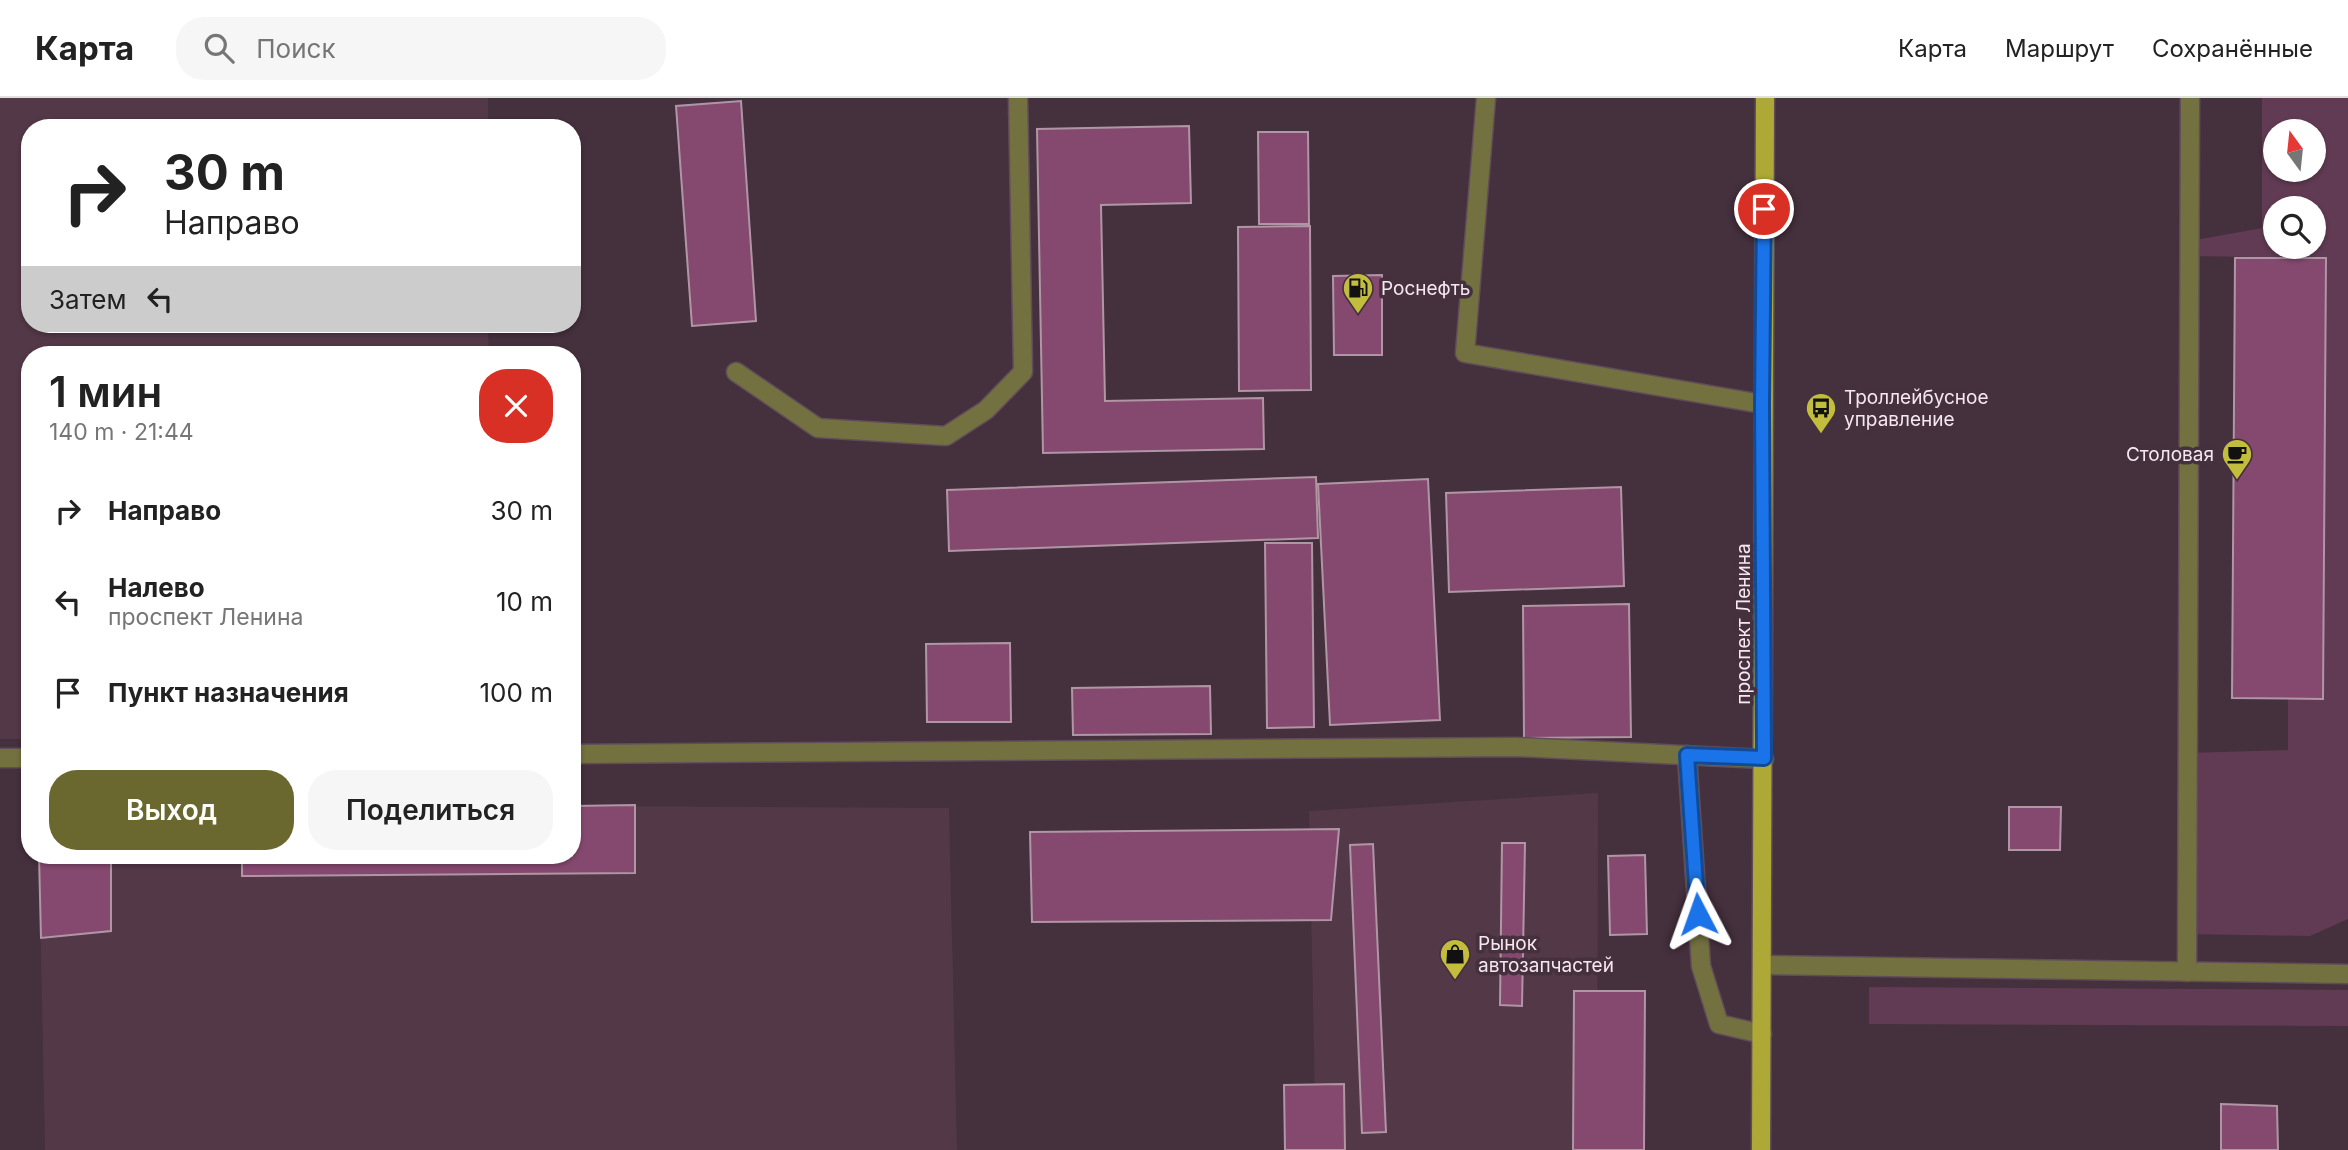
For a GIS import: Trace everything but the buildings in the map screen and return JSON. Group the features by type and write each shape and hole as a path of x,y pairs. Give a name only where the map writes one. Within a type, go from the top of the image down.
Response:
{"main road":[{"name":"проспект Ленина","path":"1761,1150 1765,98"}],"lane":[{"path":"736,372 818,428 946,436 986,410 1023,372 1018,98"},
{"path":"1486,98 1465,354 1762,404"},
{"path":"2186,972 2190,98"},
{"path":"581,754 1517,747 1764,758"},
{"path":"1687,755 1701,966 1718,1024 1762,1034"},
{"path":"0,758 21,758"},
{"path":"1763,965 2348,974"}],"shaded area":[{"path":"0,98 488,98 488,119 21,119 21,333 488,333 489,346 21,346 21,739 0,739"},
{"path":"2262,98 2348,98 2348,919 2310,936 2186,934 2187,753 2288,750 2288,698 2323,698 2326,196 2263,196 2263,257 2189,256 2190,241 2262,228"},
{"name":"Рынок автозапчастей","path":"1598,793 1597,1150 1316,1150 1309,811"},
{"path":"581,806 949,808 957,1150 45,1150 39,864 581,864"},
{"path":"1869,987 2348,990 2348,1026 1869,1024"}],"place":[{"name":"Роснефть","path":"1358,315"},
{"name":"Троллейбусное управление","path":"1821,435"},
{"name":"Столовая","path":"2237,481"},
{"name":"Рынок автозапчастей","path":"1455,981"}],"route":[{"path":"1698,914 1687,755 1764,758 1764,209"}]}
